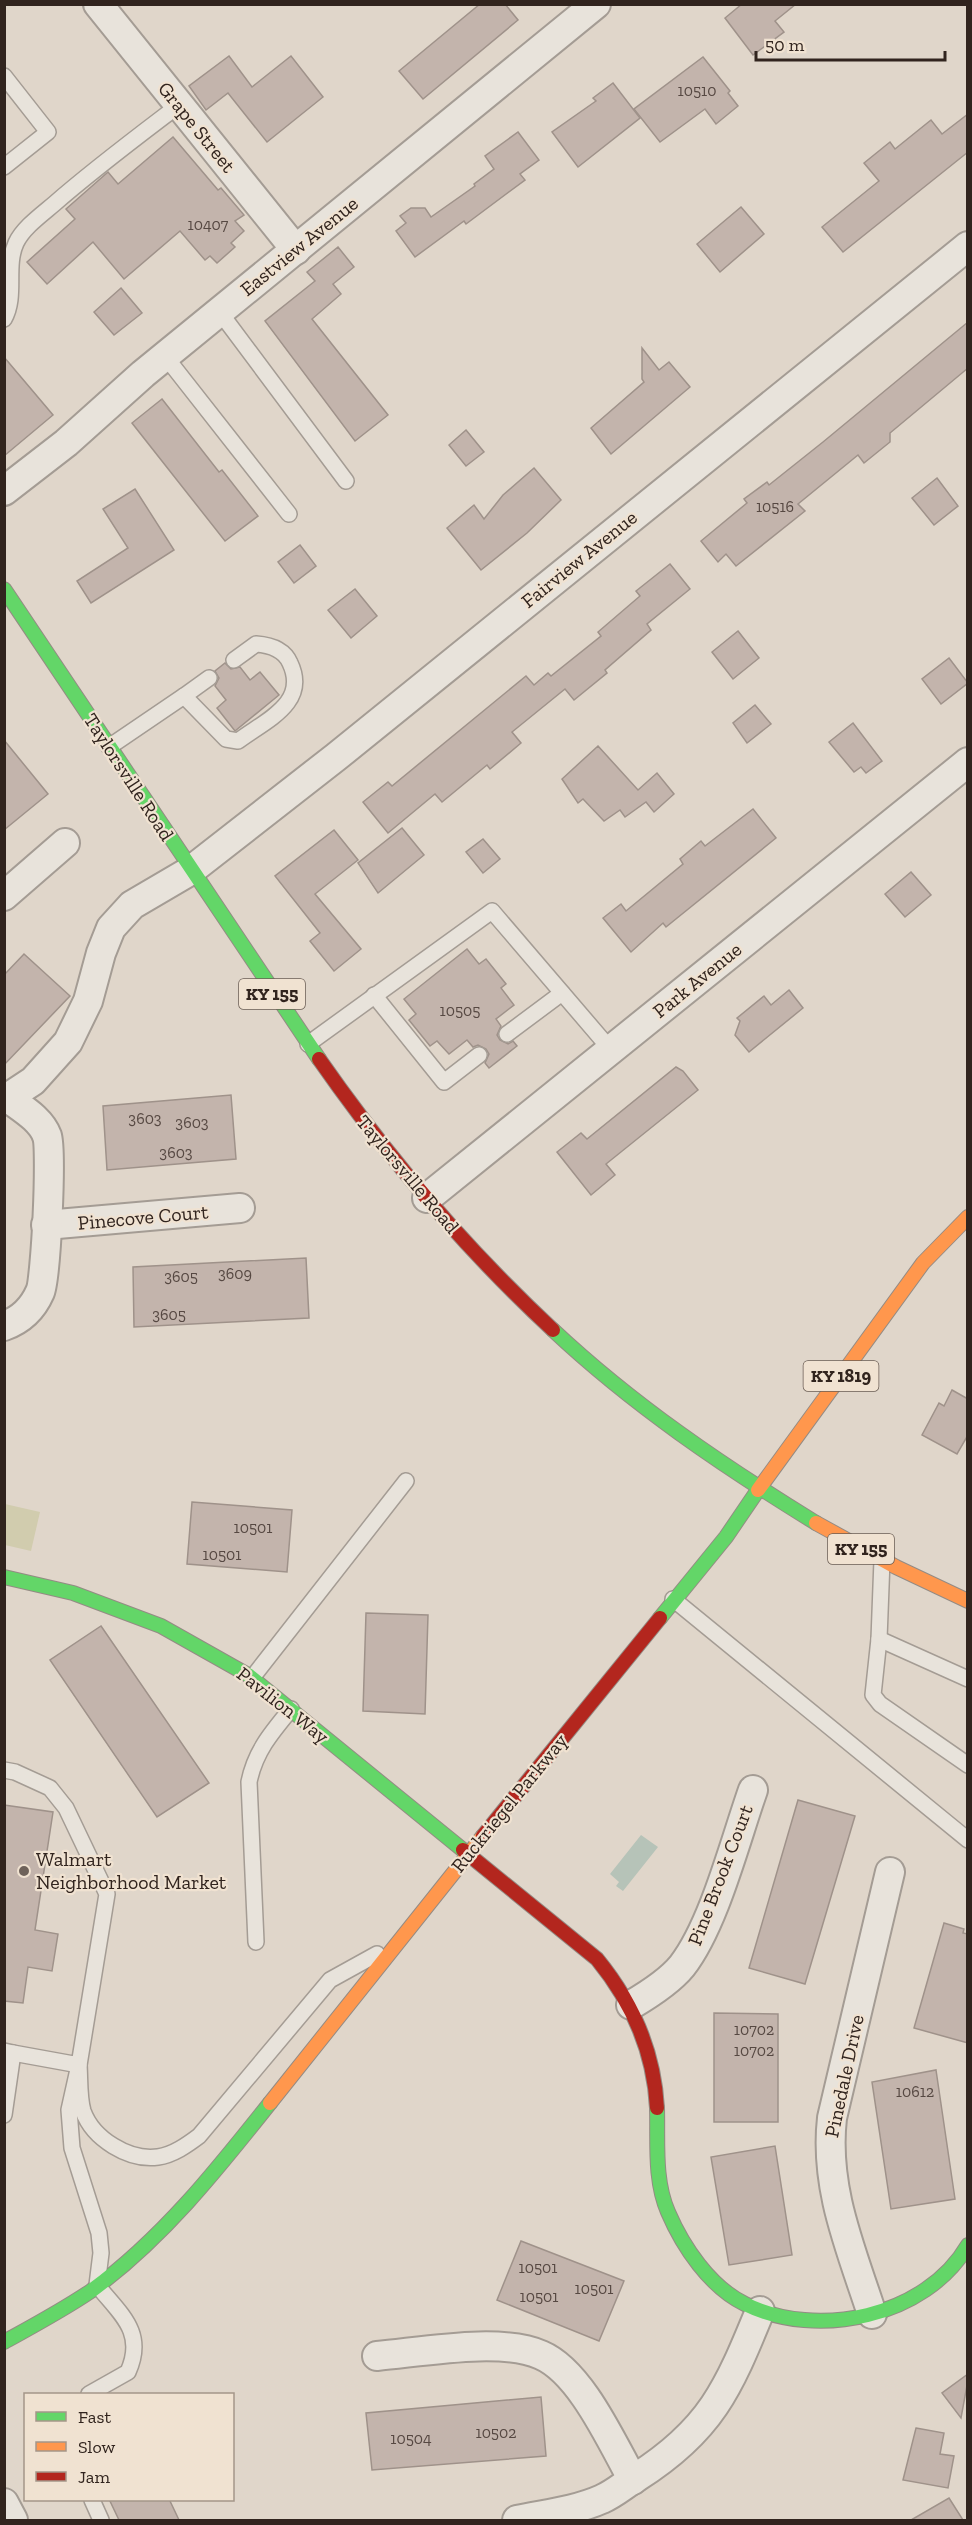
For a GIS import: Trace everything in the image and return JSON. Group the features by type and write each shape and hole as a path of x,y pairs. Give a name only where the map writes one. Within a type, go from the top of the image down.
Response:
{"main road":[{"name":"Taylorsville Road","path":"4,589 190,871 308,1044 368,1128 456,1233 546,1323 587,1360 696,1446 758,1490 882,1560 968,1601"},
{"name":"Ruckriegel Parkway","path":"4,2342 74,2302 97,2285 147,2244 205,2185 673,1599 726,1537 923,1263 968,1216"},
{"name":"Pavilion Way","path":"4,1577 73,1593 161,1626 252,1678 597,1959 615,1979 631,2006 656,2079 657,2160 664,2201 699,2267 746,2305 772,2316 838,2321 889,2310 911,2299 932,2284 964,2252 968,2245"}],"street":[{"name":"Eastview Avenue","path":"5,490 66,443 219,311 596,4"},
{"name":"Grape Street","path":"99,5 296,250"},
{"name":"Fairview Avenue","path":"6,1099 33,1081 68,1042 88,1001 111,928 132,905 190,871 336,757 968,246"},
{"name":"Park Avenue","path":"427,1198 968,762"},
{"path":"4,896 65,843"},
{"path":"4,1326 14,1323 30,1310 42,1290 51,1158 47,1136 38,1122 6,1099"},
{"name":"Pinecove Court","path":"46,1225 240,1208"},
{"name":"Pine Brook Court","path":"631,2006 680,1968 700,1941 753,1790"},
{"name":"Pinedale Drive","path":"872,2314 835,2200 830,2167 830,2140 832,2118 890,1872"},
{"path":"517,2520 576,2508 603,2499 673,2451 708,2418 736,2369 760,2311"},
{"path":"377,2356 506,2346 543,2355 577,2387 633,2480"},
{"path":"4,2503 13,2520"}],"lane":[{"path":"4,76 48,132 4,167"},
{"path":"4,319 10,297 12,253 16,242 29,226 67,192 179,105"},
{"path":"219,311 346,481"},
{"path":"165,356 289,514"},
{"path":"184,696 226,739 238,741 288,703 296,690 296,675 287,657 270,645 256,644 234,660"},
{"path":"109,747 209,678"},
{"path":"308,1044 492,910 611,1050"},
{"path":"507,1034 562,993"},
{"path":"374,995 444,1082 479,1055"},
{"path":"252,1678 406,1481"},
{"path":"882,1560 879,1638 873,1695 880,1704 968,1765"},
{"path":"673,1599 968,1840"},
{"path":"879,1638 968,1679"},
{"path":"256,1942 249,1782 261,1745 291,1709"},
{"path":"4,1770 15,1772 51,1788 66,1808 107,1894 79,2065 69,2110 72,2148 99,2234 101,2253 97,2285 131,2327 136,2345 128,2372 91,2393"},
{"path":"79,2065 83,2111 93,2128 104,2139 123,2151 142,2157 158,2157 182,2148 199,2136 330,1980 396,1944"},
{"path":"4,2115 9,2052 79,2065"},
{"path":"93,2501 101,2520"}],"shaded area":[{"path":"5,1504 40,1512 31,1551 5,1545"},
{"path":"641,1835 658,1847 623,1891 616,1886 619,1882 610,1874"}],"building":[{"path":"480,4 505,4 518,20 423,99 399,71"},
{"path":"742,4 796,4 775,21 784,32 753,55 725,18"},
{"path":"229,56 252,87 291,56 323,97 267,142 228,93 206,110 189,86"},
{"path":"703,57 730,91 728,93 738,106 716,124 705,109 660,142 634,109"},
{"path":"613,83 640,118 578,167 552,132 596,101 593,98"},
{"path":"968,114 968,152 843,252 822,227 879,181 864,163 890,142 895,149 931,120 942,134"},
{"path":"518,132 539,160 520,174 525,180 466,224 464,221 415,257 396,231 406,223 400,216 411,208 425,208 431,217 475,186 474,184 494,169 485,156"},
{"path":"173,137 218,190 221,188 244,215 235,221 244,231 231,243 235,247 217,263 210,256 205,260 180,231 124,279 93,242 47,284 27,262 75,219 66,209 108,172 118,184"},
{"path":"741,207 764,234 720,272 697,244"},
{"path":"338,247 354,267 333,284 341,294 312,319 388,415 355,441 265,321 315,281 307,272"},
{"path":"121,288 142,313 114,335 94,312"},
{"path":"968,322 968,368 890,433 890,442 864,463 858,455 798,504 805,511 736,566 726,554 718,562 701,541 747,503 744,499 767,482 769,485"},
{"path":"642,348 659,370 669,362 690,387 611,454 591,428 644,382 642,379"},
{"path":"4,357 53,415 4,456"},
{"path":"162,399 219,472 222,470 258,516 225,541 132,423"},
{"path":"466,430 484,452 466,466 449,445"},
{"path":"534,468 561,500 527,533 481,570 447,528 474,505 484,519 503,495"},
{"path":"937,478 958,506 934,525 912,498"},
{"path":"135,489 174,550 91,603 77,581 128,548 103,509"},
{"path":"300,545 316,566 294,583 278,562"},
{"path":"670,564 690,589 647,624 651,630 605,670 607,673 574,700 565,689 512,732 521,743 490,769 487,765 442,802 435,794 388,833 363,802 388,782 392,786 526,676 534,685 548,673 551,676 601,636 598,632 640,596 636,591"},
{"path":"355,589 377,616 351,638 328,610"},
{"path":"738,631 759,658 733,679 712,652"},
{"path":"949,658 968,683 941,704 922,679"},
{"path":"225,663 231,669 240,667 250,680 260,672 279,695 235,731 217,708 226,700 215,686 219,678 215,671"},
{"path":"755,705 771,724 747,743 733,723"},
{"path":"853,723 882,761 866,773 861,767 854,772 829,742"},
{"path":"4,740 48,794 4,830"},
{"path":"598,746 638,790 657,773 674,794 654,812 646,802 625,817 620,810 604,821 583,799 578,803 562,779"},
{"path":"753,809 776,838 666,927 663,923 631,952 603,918 621,904 626,911 683,864 680,859 701,841 705,846"},
{"path":"402,828 424,855 378,893 358,863"},
{"path":"334,830 358,860 315,894 361,949 334,971 310,941 320,933 275,876"},
{"path":"483,839 500,859 483,873 466,852"},
{"path":"911,872 931,895 905,917 885,894"},
{"path":"467,949 479,964 486,959 506,984 501,988 514,1005 496,1019 501,1026 497,1035 500,1040 508,1044 513,1041 517,1046 489,1068 485,1063 489,1054 486,1049 478,1045 473,1047 467,1040 449,1054 437,1041 430,1046 409,1020 416,1014 404,999"},
{"path":"24,954 70,996 4,1065 4,975"},
{"path":"789,990 803,1008 749,1052 735,1035 740,1021 737,1018 764,996 771,1005"},
{"path":"676,1067 683,1071 698,1090 606,1164 615,1175 591,1195 557,1152 581,1133 587,1139"},
{"path":"231,1095 236,1159 107,1170 103,1106"},
{"path":"306,1258 309,1318 134,1327 133,1267"},
{"path":"952,1390 968,1399 968,1435 957,1454 922,1435 939,1403 944,1406"},
{"path":"192,1502 292,1510 287,1572 187,1564"},
{"path":"366,1613 428,1615 425,1714 363,1711"},
{"path":"101,1626 209,1783 157,1817 50,1660"},
{"path":"798,1800 855,1816 805,1984 749,1968"},
{"name":"Walmart Neighborhood Market","path":"4,1805 53,1812 35,1930 58,1934 52,1971 28,1967 23,2003 4,2001"},
{"path":"944,1923 964,1929 963,1933 968,1934 968,2043 914,2028"},
{"path":"714,2013 778,2014 778,2122 714,2122"},
{"path":"936,2070 955,2199 891,2209 872,2082"},
{"path":"775,2146 792,2255 729,2265 711,2157"},
{"path":"521,2241 624,2281 599,2341 497,2300"},
{"path":"968,2374 968,2380 961,2418 942,2393"},
{"path":"541,2397 546,2456 372,2470 366,2413"},
{"path":"916,2428 944,2433 940,2454 954,2456 948,2488 903,2480"},
{"path":"949,2498 963,2520 911,2520"},
{"path":"110,2501 170,2501 179,2520 119,2520"}],"traffic: fast":[{"path":"4,589 319,1059"},
{"path":"553,1330 647,1409 747,1479 816,1523"},
{"path":"660,1618 726,1537 758,1490"},
{"path":"4,1577 73,1593 161,1626 248,1675 463,1850"},
{"path":"4,2342 91,2291 117,2271 165,2227 187,2203 270,2103"},
{"path":"657,2108 659,2174 668,2212 681,2239 709,2277 732,2297 745,2304 774,2315 804,2320 836,2320 868,2315 898,2305 926,2290 949,2270 968,2245"}],"traffic: slow":[{"path":"758,1490 923,1263 968,1217"},
{"path":"816,1523 896,1567 968,1601"},
{"path":"270,2103 483,1836"}],"traffic: jam":[{"path":"319,1059 372,1132 429,1201 489,1267 553,1330"},
{"path":"483,1836 660,1618"},
{"path":"463,1850 597,1959 610,1976 631,2010 646,2047 657,2108"}],"place":[{"name":"Walmart Neighborhood Market","path":"24,1871"}]}
